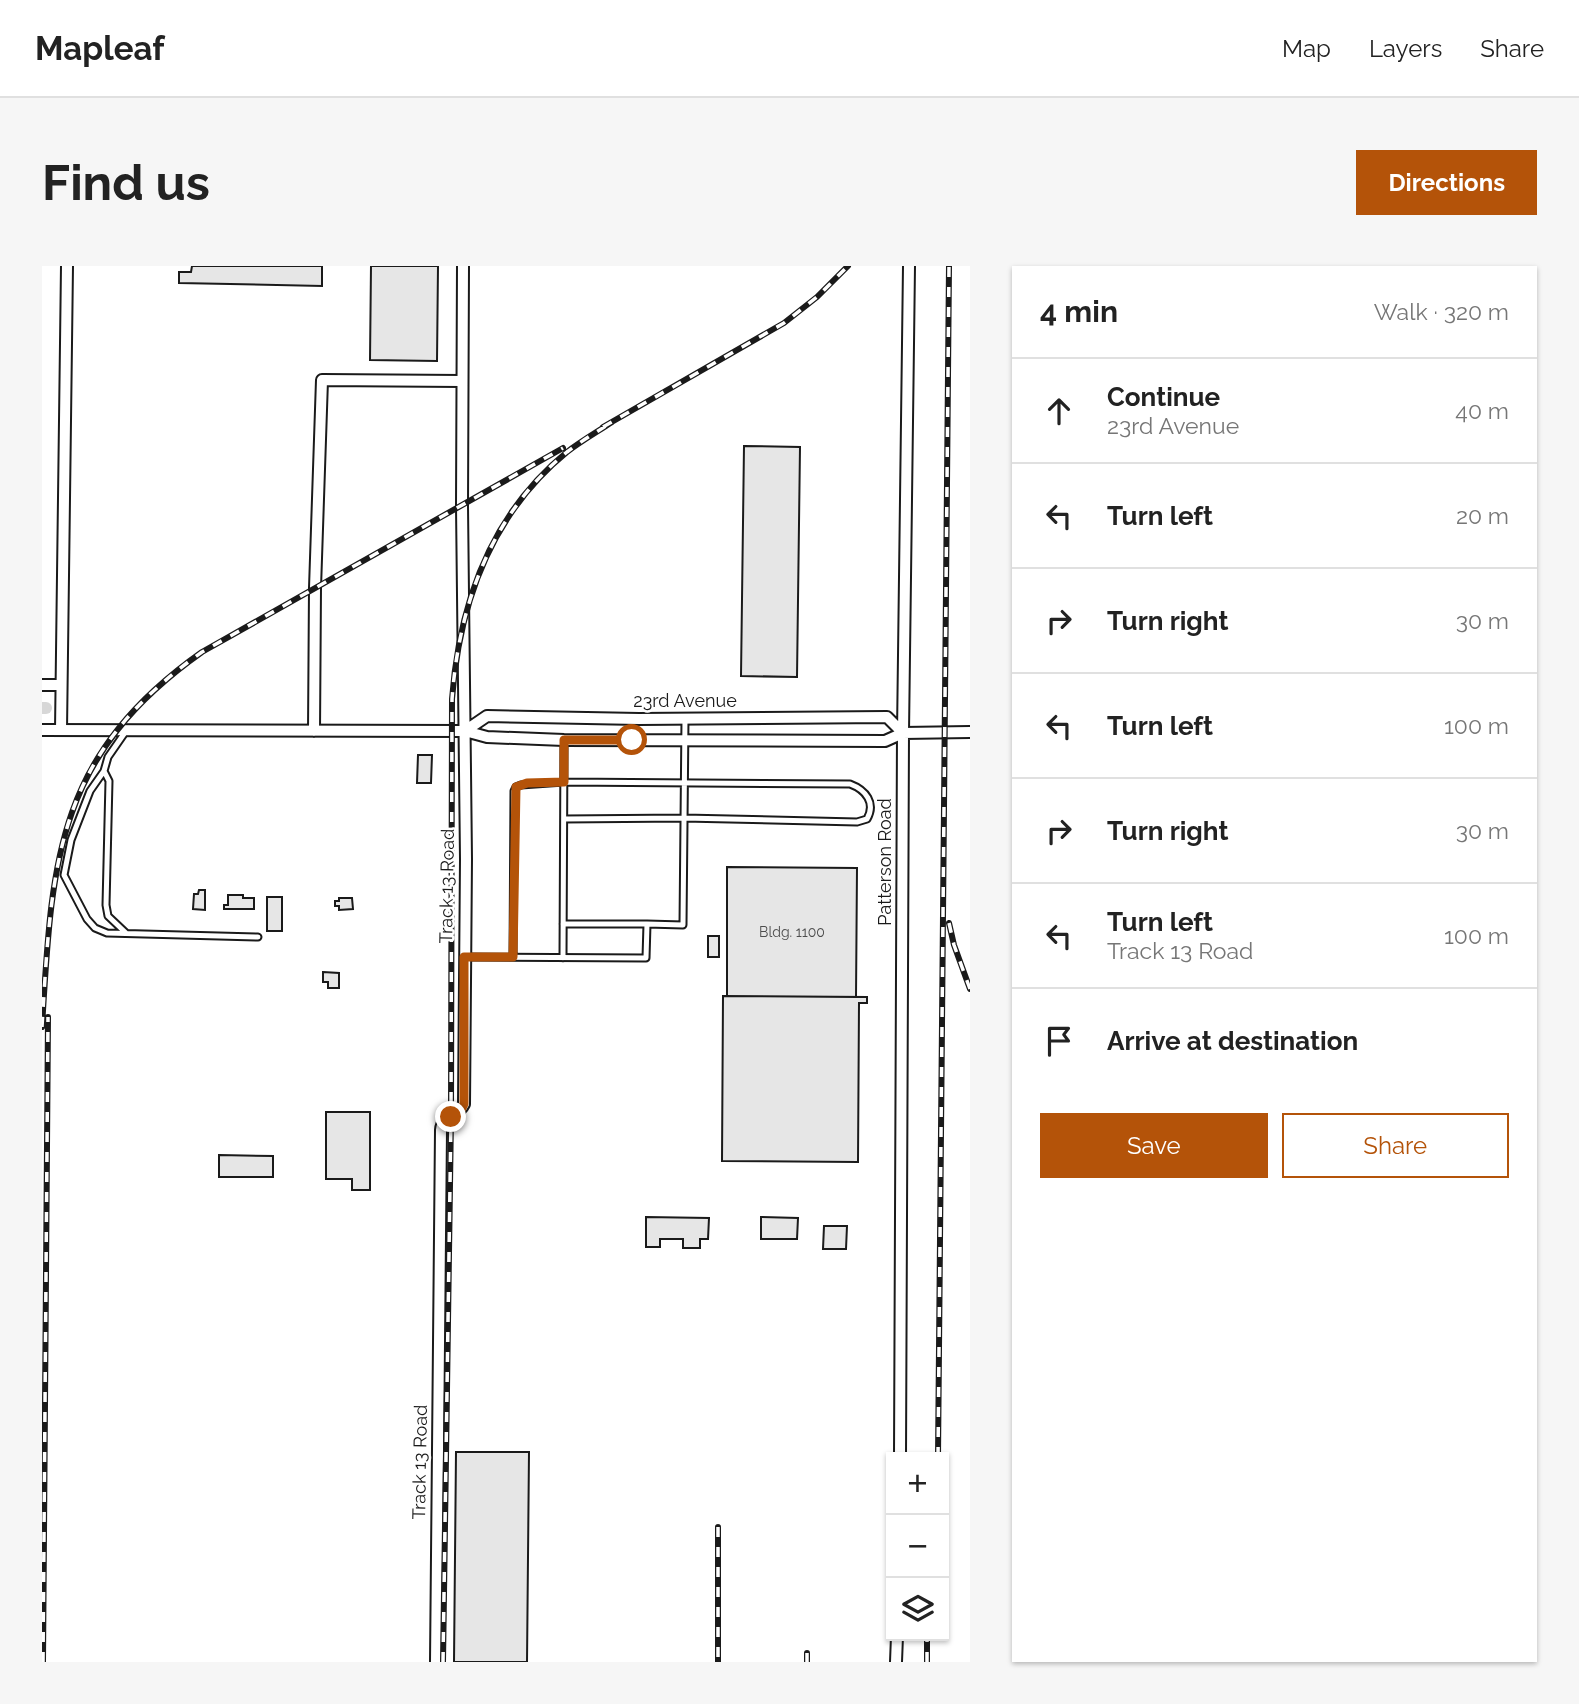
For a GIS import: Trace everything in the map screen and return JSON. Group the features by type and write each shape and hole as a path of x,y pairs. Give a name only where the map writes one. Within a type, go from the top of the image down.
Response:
{"street":[{"path":"61,730 67,266"},
{"name":"Track 13 Road","path":"436,1662 441,1130 446,1118 456,1115 464,1104 463,266"},
{"name":"Patterson Road","path":"900,1452 909,266"},
{"path":"314,731 315,588 322,380 462,381"},
{"path":"42,685 61,685"},
{"name":"23rd Avenue","path":"465,731 487,716 887,717 904,733"},
{"name":"23rd Avenue","path":"42,730 465,731 487,737 564,740 885,741 904,733 970,732"},
{"path":"897,1641 897,1662"}],"lane":[{"path":"563,924 683,925 685,718"},
{"path":"126,731 108,757 104,772 97,778 71,840 64,875 87,919 95,928 107,933 258,937"},
{"path":"563,958 564,740"},
{"path":"104,772 109,781 106,905 108,916 126,933"},
{"path":"513,957 516,787 527,783 564,782 850,784 867,795 870,814 867,819 857,822 684,818 564,819"},
{"path":"464,957 646,958 647,924"}],"building":[{"path":"192,266 322,266 322,286 179,283 179,272 191,272"},
{"path":"371,266 438,266 437,361 370,360"},
{"path":"744,446 800,447 797,677 741,676"},
{"path":"418,755 432,755 431,783 417,783"},
{"path":"727,867 857,868 856,997 727,996"},
{"path":"199,890 205,890 205,910 193,909 194,894 198,894"},
{"path":"228,895 254,898 254,909 224,909 224,905 228,905"},
{"path":"267,897 282,897 282,931 267,931"},
{"path":"339,898 352,898 353,909 339,910 335,901 339,901"},
{"path":"708,936 719,936 719,957 708,957"},
{"path":"323,972 339,973 339,988 328,988 328,982 323,982"},
{"path":"723,996 867,997 867,1003 859,1003 858,1162 722,1161"},
{"path":"326,1112 370,1112 370,1190 352,1190 352,1179 326,1179"},
{"path":"219,1155 273,1156 273,1177 219,1177"},
{"path":"646,1217 709,1218 708,1239 700,1239 700,1248 683,1248 683,1239 660,1239 660,1247 646,1247"},
{"path":"761,1217 798,1218 797,1239 761,1239"},
{"path":"824,1226 847,1226 846,1249 823,1249"},
{"path":"456,1452 529,1452 527,1662 454,1662"}],"railway":[{"path":"603,427 784,323 817,297 848,266"},
{"path":"938,1452 949,266"},
{"path":"443,1662 451,1117 452,699 456,664 471,595 499,532 518,503 541,477 567,452 612,422"},
{"path":"42,1027 51,913 58,863 71,816 89,773 116,731 153,691 202,652 563,448"},
{"path":"949,923 970,989"},
{"path":"43,1662 48,1017"},
{"path":"718,1527 718,1662"},
{"path":"927,1641 927,1662"},
{"path":"807,1653 807,1662"}],"route":[{"path":"451,1117 461,1110 464,1104 464,957 513,957 514,791 516,787 527,783 564,782 564,740 632,740"}]}
